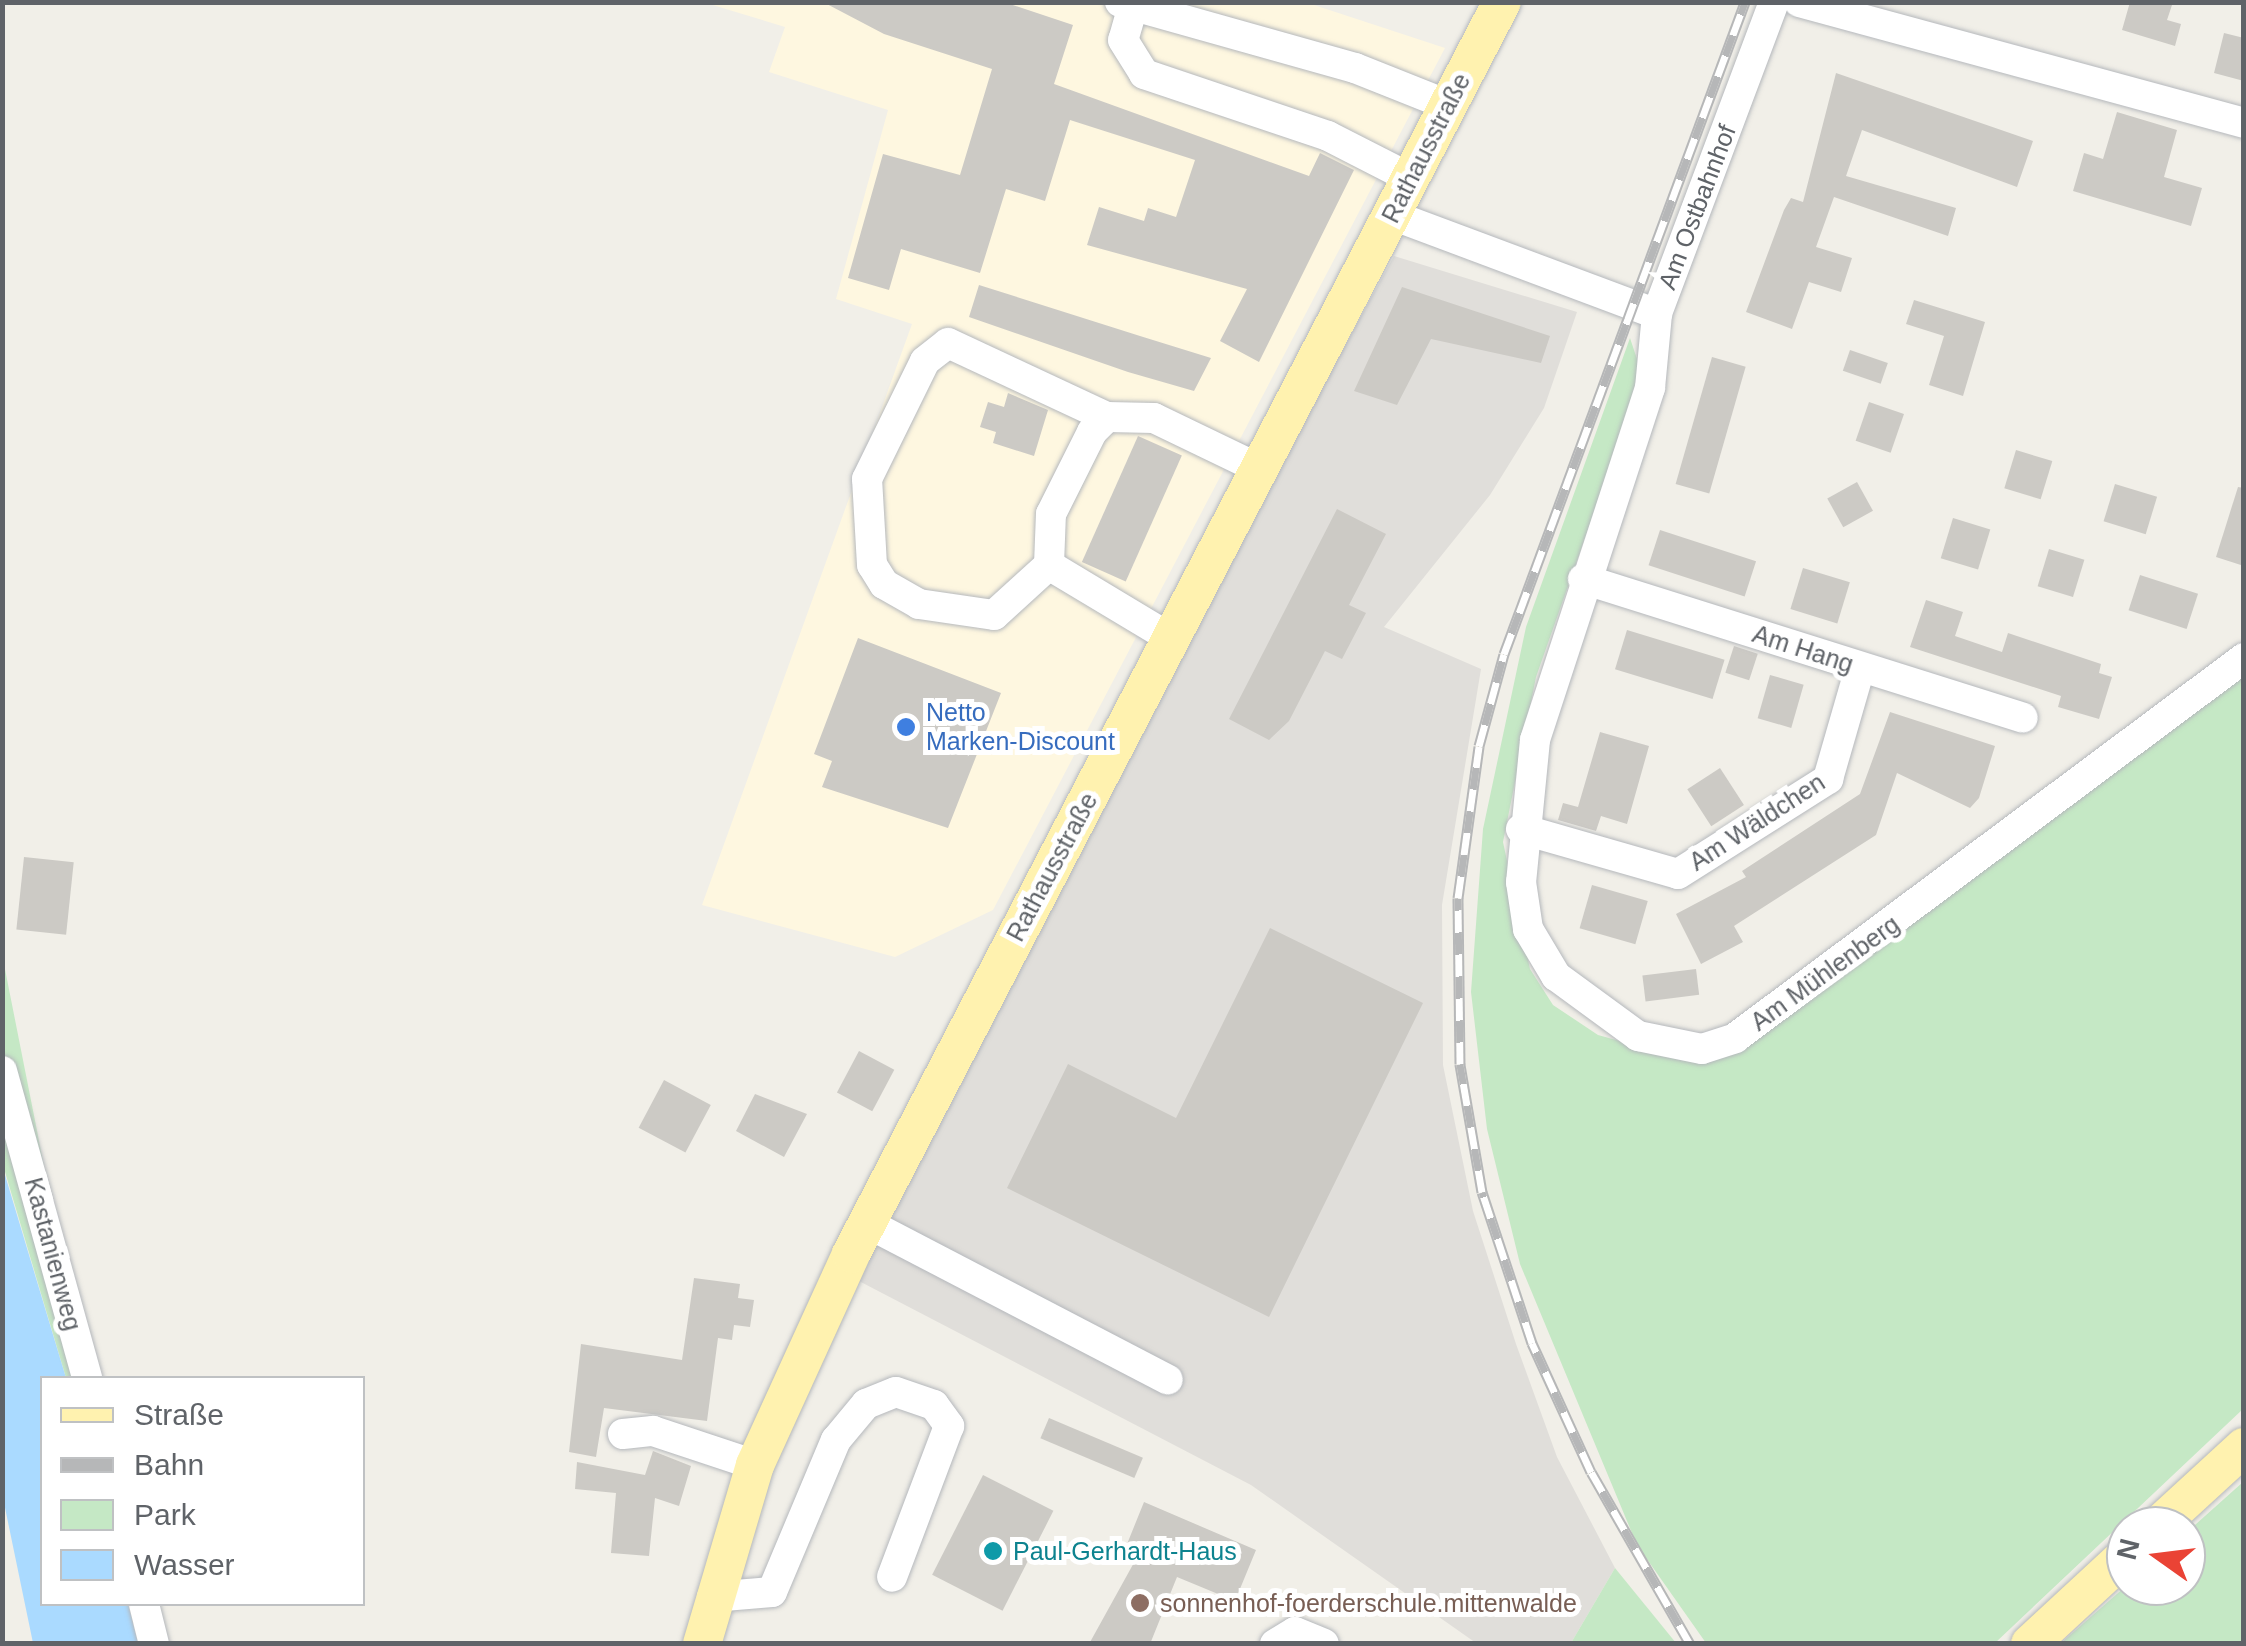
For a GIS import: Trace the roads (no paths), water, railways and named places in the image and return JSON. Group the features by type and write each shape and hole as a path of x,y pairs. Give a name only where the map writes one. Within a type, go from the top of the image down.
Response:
{"main road":[{"name":"Rathausstraße","path":"702,1644 712,1598 755,1465 868,1223 1502,2"},
{"path":"2180,1506 2244,1446"},
{"path":"2030,1644 2106,1574"}],"street":[{"name":"Am Ostbahnhof","path":"1392,215 1657,314 1774,2"},
{"path":"1798,2 2244,122"},
{"path":"1410,178 1328,136 1144,74 1124,40 1127,4 1355,68 1448,105"},
{"name":"Am Mühlenberg","path":"1657,314 1650,388 1582,579 1535,740 1521,829 1528,929 1556,976 1638,1036 1702,1049 1780,1010 2244,658"},
{"path":"1107,417 1051,514 1050,565 994,615 919,604 872,565 867,478 925,361 948,343 1107,417 1154,418 1260,469"},
{"path":"1050,565 1172,640"},
{"name":"Am Hang","path":"1582,579 2023,718"},
{"name":"Am Wäldchen","path":"1521,829 1678,874 1828,780 1860,668"},
{"name":"Kastanienweg","path":"2,1071 86,1376"},
{"path":"868,1223 1168,1380"},
{"path":"712,1598 772,1592 836,1440 858,1411 896,1392 934,1406 950,1426 892,1576"},
{"path":"623,1434 653,1431 755,1465"},
{"path":"144,1606 154,1644"},
{"path":"1275,1644 1295,1632 1324,1644"}],"water":[{"path":"2,1165 65,1376 40,1376 40,1606 129,1606 138,1643 33,1643 3,1498"}],"railway":[{"path":"1690,1644 1591,1472 1532,1343 1482,1192 1460,1064 1458,898 1479,746 1504,654 1745,2"}],"place":[{"name":"Netto Marken-Discount","path":"906,727"},
{"name":"Paul-Gerhardt-Haus","path":"993,1551"},
{"name":"sonnenhof-foerderschule.mittenwalde","path":"1140,1603"}]}
